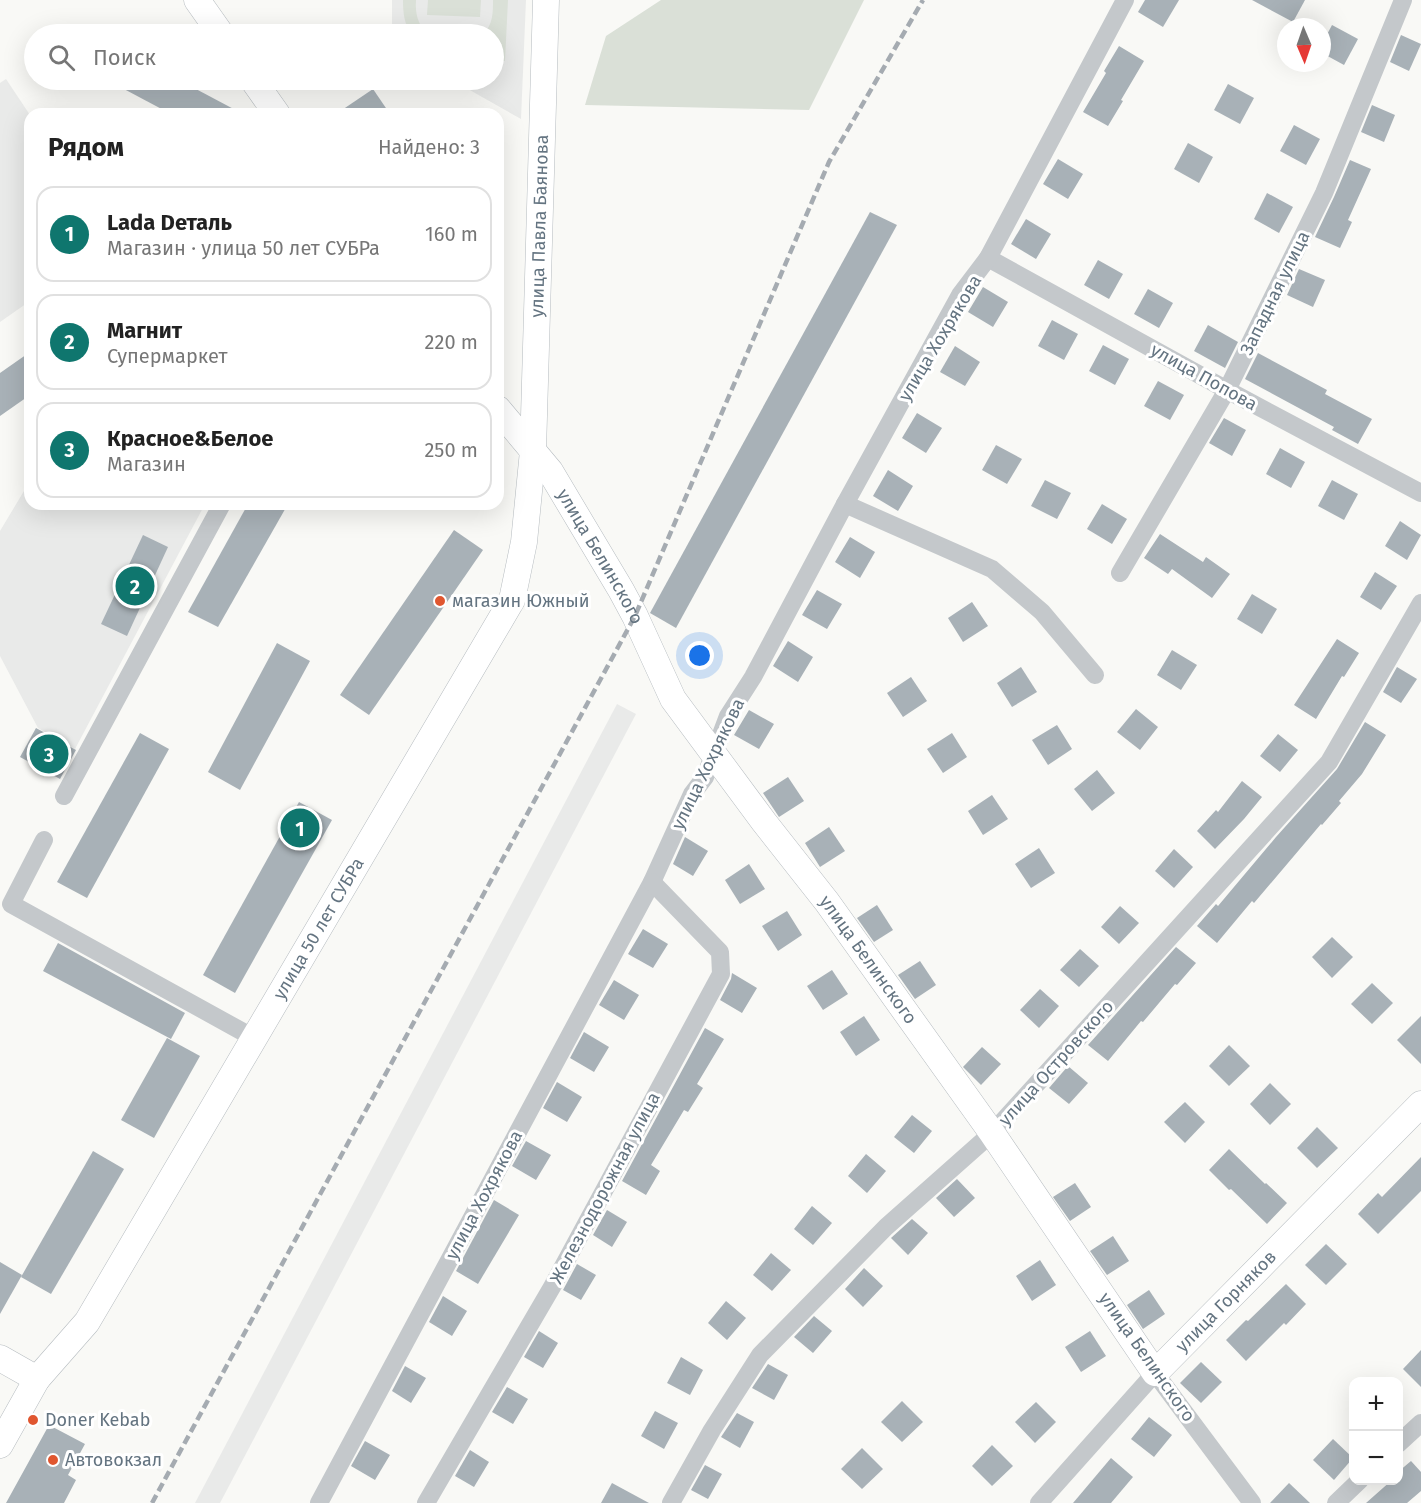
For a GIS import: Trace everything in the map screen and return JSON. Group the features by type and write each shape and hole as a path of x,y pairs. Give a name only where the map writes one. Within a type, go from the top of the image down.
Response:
{"street":[{"path":"197,0 214,24"},
{"name":"улица Павла Баянова","path":"533,451 546,0"},
{"name":"улица Хохрякова","path":"319,1503 652,882 692,794 705,777 728,716 753,677 960,295 988,258 1125,0"},
{"name":"Западная улица","path":"1120,573 1227,390 1324,193 1403,0"},
{"path":"260,90 273,108"},
{"name":"улица Попова","path":"988,258 1227,390 1421,493"},
{"name":"улица Белинского","path":"504,416 550,471 621,590 674,699 713,754 827,902 992,1133 1155,1373 1252,1503"},
{"name":"улица 50 лет СУБРа","path":"0,1445 37,1379 87,1322 512,600 524,542 533,451"},
{"path":"845,504 992,569 1042,612 1095,675"},
{"path":"64,796 219,510"},
{"name":"улица Островского","path":"671,1503 712,1430 760,1355 886,1227 992,1133 1329,762 1421,603"},
{"path":"44,840 11,904 254,1038"},
{"name":"Железнодорожная улица","path":"426,1503 552,1287 721,974 720,952 652,882"},
{"name":"улица Горняков","path":"1039,1503 1155,1373 1421,1104"},
{"path":"0,1358 37,1379"},
{"path":"1403,1439 1421,1423"},
{"path":"1336,1503 1355,1485"}],"shaded area":[{"path":"392,0 526,0 521,119 470,90 504,90 504,24 392,24"},
{"path":"403,0 416,0 420,24 406,24"},
{"path":"428,0 481,0 480,17 427,15"},
{"path":"493,0 508,0 505,61 504,24 490,24"},
{"path":"661,0 864,0 809,110 585,105 606,36"},
{"path":"6,79 25,108 24,305 0,322 0,83"},
{"path":"24,491 24,510 202,510 75,749 38,728 0,656 0,531"},
{"path":"617,704 636,714 220,1503 195,1503"}],"building":[{"path":"1145,0 1179,0 1163,27 1138,12"},
{"path":"1252,0 1305,0 1295,18 1286,18"},
{"path":"1332,25 1358,39 1344,65 1331,58"},
{"path":"1401,35 1421,44 1409,71 1390,62"},
{"path":"1119,46 1144,61 1108,126 1083,112"},
{"path":"1228,84 1254,98 1240,124 1214,110"},
{"path":"126,90 198,90 232,108 160,108"},
{"path":"374,90 386,108 345,108"},
{"path":"1372,105 1395,115 1384,142 1361,132"},
{"path":"1294,125 1320,139 1306,165 1280,151"},
{"path":"1188,143 1213,157 1199,183 1174,169"},
{"path":"1058,159 1083,174 1068,199 1043,184"},
{"path":"1350,160 1371,169 1348,220 1352,222 1340,248 1315,237"},
{"path":"1267,193 1293,207 1279,233 1254,219"},
{"path":"870,212 897,225 676,628 650,613"},
{"path":"1026,219 1051,234 1036,259 1011,244"},
{"path":"1098,260 1123,274 1109,299 1084,285"},
{"path":"1299,269 1325,280 1313,307 1287,295"},
{"path":"983,287 1008,302 993,327 968,312"},
{"path":"1148,289 1173,303 1159,328 1134,314"},
{"path":"1052,320 1078,334 1064,360 1038,346"},
{"path":"1208,325 1238,342 1225,368 1194,351"},
{"path":"1103,345 1129,359 1115,385 1089,371"},
{"path":"955,346 980,362 965,386 940,372"},
{"path":"1258,353 1327,390 1325,394 1372,419 1358,444 1332,430 1334,427 1245,379"},
{"path":"24,356 24,399 0,416 0,373"},
{"path":"1158,381 1184,395 1170,420 1144,406"},
{"path":"917,413 942,428 926,453 902,438"},
{"path":"1224,418 1246,430 1232,456 1209,443"},
{"path":"996,445 1022,459 1007,484 982,470"},
{"path":"1280,448 1305,462 1291,488 1266,474"},
{"path":"888,470 913,486 898,511 873,496"},
{"path":"1045,480 1071,493 1057,519 1031,506"},
{"path":"1332,480 1358,494 1344,520 1318,506"},
{"path":"1102,504 1127,519 1112,544 1087,529"},
{"path":"245,510 285,510 218,627 188,612"},
{"path":"1400,521 1421,535 1407,560 1385,546"},
{"path":"454,530 483,550 369,715 340,695"},
{"path":"1160,534 1203,562 1206,557 1230,574 1212,598 1172,569 1168,574 1144,558"},
{"path":"143,535 168,547 127,636 101,624"},
{"path":"850,537 875,552 860,578 835,562"},
{"path":"1375,572 1397,586 1381,610 1360,597"},
{"path":"817,590 842,604 827,629 802,615"},
{"path":"1252,594 1277,609 1262,634 1237,619"},
{"path":"972,602 988,626 963,642 948,618"},
{"path":"1337,639 1359,653 1316,719 1294,705"},
{"path":"788,641 813,657 798,682 773,666"},
{"path":"277,643 310,661 240,790 208,772"},
{"path":"1172,650 1197,665 1181,690 1157,675"},
{"path":"1021,667 1037,692 1012,707 997,683"},
{"path":"1397,667 1417,679 1401,703 1383,692"},
{"path":"911,677 927,701 903,717 887,693"},
{"path":"1136,709 1158,727 1140,750 1117,732"},
{"path":"749,710 774,724 759,749 734,735"},
{"path":"1365,722 1386,735 1362,774 1339,801 1341,803 1217,943 1197,926 1216,904 1218,906 1337,769"},
{"path":"1057,725 1072,749 1048,765 1032,740"},
{"path":"36,728 76,750 60,779 20,757"},
{"path":"140,733 169,749 87,898 57,882"},
{"path":"952,733 967,757 943,773 927,749"},
{"path":"1278,734 1298,750 1280,772 1260,756"},
{"path":"1097,770 1115,793 1092,811 1074,789"},
{"path":"788,777 804,801 779,817 763,793"},
{"path":"1242,781 1262,797 1215,849 1197,831 1216,810 1218,812"},
{"path":"992,795 1008,819 983,835 968,811"},
{"path":"299,802 332,820 235,993 203,975"},
{"path":"829,827 845,851 820,867 805,843"},
{"path":"685,837 708,851 693,876 673,864"},
{"path":"1039,848 1055,873 1031,888 1015,864"},
{"path":"1174,849 1193,867 1174,888 1155,871"},
{"path":"749,864 765,889 740,904 725,880"},
{"path":"877,905 893,930 874,942 857,918"},
{"path":"1120,906 1139,923 1119,944 1101,927"},
{"path":"787,911 802,935 778,951 762,926"},
{"path":"643,929 668,944 653,968 628,954"},
{"path":"1332,937 1353,957 1332,978 1312,957"},
{"path":"58,943 185,1013 171,1039 43,971"},
{"path":"1176,947 1196,963 1143,1022 1141,1021 1108,1061 1088,1045"},
{"path":"1080,949 1099,966 1079,987 1060,970"},
{"path":"920,961 936,985 915,999 898,975"},
{"path":"832,970 848,994 823,1010 807,986"},
{"path":"732,973 757,988 742,1013 720,1000"},
{"path":"614,980 639,995 624,1020 599,1005"},
{"path":"1372,983 1393,1003 1372,1024 1351,1004"},
{"path":"1040,989 1059,1006 1039,1028 1020,1010"},
{"path":"864,1016 880,1040 856,1056 840,1032"},
{"path":"1421,1016 1421,1064 1397,1040"},
{"path":"705,1028 724,1039 697,1084 703,1088 688,1112 684,1110 651,1165 660,1171 646,1195 622,1181"},
{"path":"584,1032 609,1047 594,1072 570,1058"},
{"path":"167,1038 200,1056 154,1138 121,1120"},
{"path":"1229,1045 1250,1066 1229,1086 1209,1066"},
{"path":"982,1047 1001,1064 981,1085 963,1067"},
{"path":"1068,1066 1088,1083 1069,1104 1049,1088"},
{"path":"557,1082 582,1097 567,1122 543,1108"},
{"path":"1270,1083 1291,1104 1270,1125 1250,1104"},
{"path":"1185,1102 1205,1122 1185,1143 1164,1122"},
{"path":"912,1115 932,1131 914,1153 894,1137"},
{"path":"1317,1127 1338,1148 1317,1168 1297,1148"},
{"path":"526,1141 551,1155 536,1180 512,1166"},
{"path":"1229,1149 1287,1203 1267,1224 1209,1170"},
{"path":"93,1151 124,1169 51,1294 21,1277"},
{"path":"866,1154 886,1171 867,1193 848,1176"},
{"path":"1421,1157 1421,1191 1378,1234 1358,1214 1378,1193 1382,1197"},
{"path":"957,1179 975,1198 954,1217 936,1198"},
{"path":"1075,1183 1091,1207 1070,1221 1053,1197"},
{"path":"494,1200 519,1215 478,1284 456,1271"},
{"path":"812,1206 832,1223 813,1245 794,1229"},
{"path":"607,1210 627,1222 612,1247 593,1235"},
{"path":"912,1219 928,1233 908,1255 891,1238"},
{"path":"1113,1236 1129,1261 1107,1275 1090,1251"},
{"path":"1326,1244 1347,1264 1326,1285 1305,1265"},
{"path":"771,1253 791,1270 772,1291 753,1275"},
{"path":"1040,1260 1056,1285 1032,1301 1016,1276"},
{"path":"0,1262 22,1275 0,1314"},
{"path":"577,1264 596,1275 581,1300 563,1290"},
{"path":"864,1268 883,1286 863,1307 845,1289"},
{"path":"1286,1284 1306,1304 1246,1361 1226,1340"},
{"path":"1149,1290 1165,1314 1143,1329 1127,1305"},
{"path":"443,1296 467,1311 452,1336 429,1322"},
{"path":"726,1301 746,1318 727,1340 708,1323"},
{"path":"814,1316 832,1331 813,1353 794,1337"},
{"path":"539,1331 558,1343 543,1368 524,1357"},
{"path":"1090,1331 1106,1356 1081,1372 1065,1347"},
{"path":"1421,1350 1421,1387 1403,1369"},
{"path":"681,1357 703,1370 690,1395 667,1383"},
{"path":"1201,1362 1222,1382 1201,1403 1180,1383"},
{"path":"768,1364 788,1375 774,1400 752,1388"},
{"path":"405,1366 426,1378 411,1403 392,1391"},
{"path":"507,1387 528,1399 513,1424 492,1412"},
{"path":"902,1401 923,1422 902,1442 881,1422"},
{"path":"1036,1402 1056,1422 1035,1443 1015,1422"},
{"path":"655,1411 678,1423 664,1449 641,1436"},
{"path":"737,1413 754,1422 740,1448 721,1437"},
{"path":"1149,1417 1172,1435 1154,1457 1131,1439"},
{"name":"Автовокзал","path":"49,1425 85,1444 68,1475 76,1480 64,1503 6,1503"},
{"path":"1333,1439 1349,1454 1349,1463 1334,1480 1313,1460"},
{"path":"365,1441 390,1455 375,1480 351,1466"},
{"path":"992,1445 1013,1466 992,1486 972,1466"},
{"path":"862,1448 883,1469 862,1489 841,1469"},
{"path":"470,1450 489,1462 474,1487 455,1476"},
{"path":"1111,1458 1133,1477 1111,1503 1073,1503"},
{"path":"1411,1461 1421,1472 1421,1491 1407,1503 1366,1503 1386,1485 1403,1485 1403,1468"},
{"path":"705,1465 722,1474 708,1499 691,1490"},
{"path":"612,1483 649,1503 601,1503"},
{"path":"1289,1483 1310,1503 1270,1503"}],"railway":[{"path":"152,1503 635,616 829,162 923,0"}],"place":[{"name":"Магнит","path":"135,586"},
{"name":"магазин Южный","path":"440,601"},
{"name":"Красное&Белое","path":"49,754"},
{"name":"Lada Dеталь","path":"300,828"},
{"name":"Doner Kebab","path":"33,1420"},
{"name":"Автовокзал","path":"53,1460"}]}
